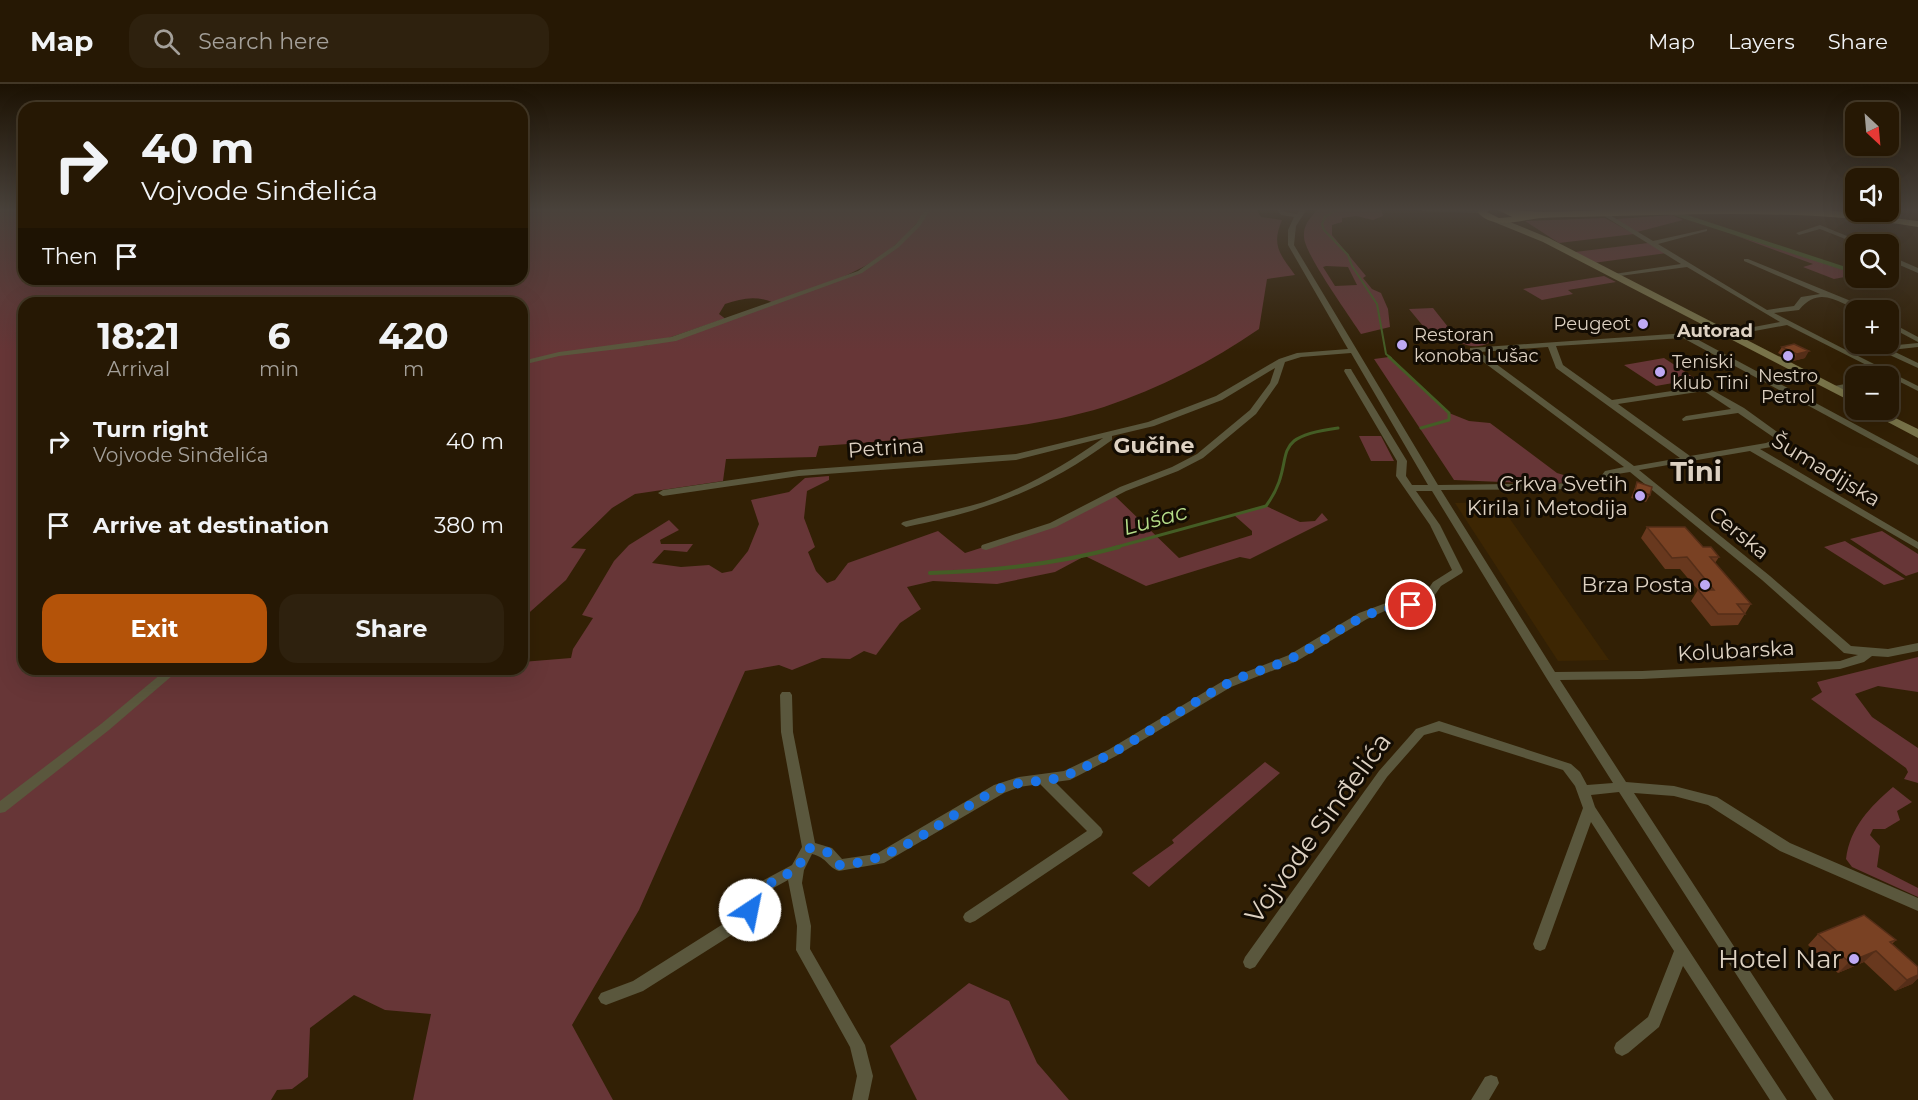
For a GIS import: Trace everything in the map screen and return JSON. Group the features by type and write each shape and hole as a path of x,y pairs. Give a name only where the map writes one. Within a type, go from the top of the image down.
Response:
{"street":[{"path":"528,362 557,355 673,339 850,276 882,256"},
{"path":"1298,256 1352,351 1551,676 1826,1100"},
{"path":"1577,256 1845,396"},
{"path":"1674,256 1766,312 1845,352"},
{"path":"1746,260 1845,301"},
{"path":"1899,262 1918,271"},
{"path":"1614,276 1686,264"},
{"path":"1766,312 1796,308 1804,299 1829,294"},
{"path":"1688,459 1558,366 1551,344 1728,334 1787,323"},
{"path":"1899,329 1918,339"},
{"path":"1686,336 1918,462"},
{"name":"Cerska","path":"1551,344 1473,350 1632,469 1766,578 1848,650 1868,653"},
{"path":"1899,347 1918,345"},
{"name":"Petrina","path":"663,493 809,472 1017,457 1112,436 1151,424 1219,398 1282,361 1316,352 1352,351"},
{"path":"1849,354 1871,366"},
{"path":"1894,354 1918,366"},
{"path":"986,547 1053,525 1123,489 1175,469 1200,456 1253,412 1274,383 1282,361"},
{"path":"809,848 827,852 839,865 879,859 916,840 999,789 1019,782 1066,776 1112,753 1227,684 1293,658 1363,616 1386,607 1411,605 1426,600 1437,584 1456,574 1457,567 1435,525 1401,476 1402,461 1348,371"},
{"path":"1899,380 1918,389"},
{"path":"1832,389 1845,386"},
{"name":"Šumadijska","path":"1610,403 1705,388 1783,439 1781,442 1752,448"},
{"path":"1686,419 1741,410"},
{"path":"1891,420 1918,434"},
{"name":"Petrina","path":"906,524 946,517 1017,495 1074,465 1112,436"},
{"path":"1409,488 1590,486 1602,481 1608,473 1752,448"},
{"name":"Šumadijska","path":"1752,448 1918,546"},
{"name":"Kolubarska","path":"1551,676 1642,675 1840,665 1860,659 1868,653 1888,653 1918,647"},
{"path":"0,808 105,727 167,675"},
{"path":"786,695 787,732 809,848 797,869 795,884 802,916 803,950 857,1046 865,1076 860,1100"},
{"name":"Vojvode Sinđelića","path":"1250,962 1383,774 1420,732 1439,726 1567,767 1584,790"},
{"path":"970,917 1096,832 1044,780"},
{"path":"1779,1100 1589,808 1584,790 1624,787 1674,790 1712,801 1785,847 1918,905"},
{"path":"1540,944 1589,808"},
{"path":"606,998 638,986 736,924 750,910 763,887 797,869"},
{"path":"1622,1048 1654,1022 1682,950"},
{"path":"1479,1100 1491,1083"}],"shaded area":[{"path":"0,256 18,256 18,285 528,285 528,256 880,256 859,269 819,287 774,303 750,298 725,304 719,314 727,320 673,338 557,354 528,361 528,297 18,297 18,675 164,675 0,806"},
{"path":"883,256 1283,256 1295,275 1267,279 1259,329 1184,373 1104,407 1018,426 819,446 816,457 726,459 723,481 635,494 612,508 571,548 586,549 566,580 528,614 528,362 557,355 648,345 861,272"},
{"path":"1350,256 1366,276 1363,278 1372,289 1381,293 1388,309 1390,327 1361,334 1311,257","holes":["1323,267 1348,267 1357,285 1335,286"]},
{"path":"1582,256 1642,256 1593,263"},
{"path":"1792,256 1805,256 1830,264 1845,271 1845,277 1834,279 1803,267 1813,264"},
{"path":"1801,256 1814,256 1845,267 1845,271"},
{"path":"1604,276 1616,282 1568,290 1573,294 1542,300 1523,289"},
{"path":"1433,308 1452,332 1481,331 1491,342 1473,346 1462,343 1449,332 1428,332 1409,309"},
{"path":"1389,357 1449,413 1469,421 1490,423 1557,473 1580,480 1552,484 1454,480 1374,359"},
{"name":"Teniski klub Tini","path":"1664,358 1696,379 1656,386 1624,365"},
{"path":"1359,436 1381,436 1394,461 1371,461"},
{"path":"829,476 829,480 807,491 804,518 815,547 808,552 816,571 827,583 835,580 848,563 938,531 965,553 1052,525 1114,495 1179,558 1252,535 1252,531 1234,515 1266,506 1300,522 1315,521 1322,513 1328,520 1250,559 1240,557 1146,586 1085,556 1055,572 997,584 933,581 907,587 921,609 900,623 876,655 864,651 850,659 822,658 792,670 779,665 745,671 639,910 572,1025 613,1100 413,1100 431,1014 385,1010 354,995 310,1028 308,1077 292,1089 277,1090 271,1100 0,1100 0,809 168,675 528,675 528,662 571,658 573,649 593,618 582,615 614,561 629,545 669,520 679,530 660,540 661,544 693,544 687,552 664,550 652,563 681,567 709,565 722,573 732,571 748,551 759,524 751,500 789,492 805,478"},
{"path":"1498,502 1609,660 1558,661 1455,503"},
{"path":"1882,531 1918,554 1918,572 1906,576 1850,539"},
{"path":"1845,541 1905,579 1884,585 1824,547"},
{"path":"1918,657 1918,692 1878,686 1855,694 1872,717 1918,748 1918,783 1904,779 1908,772 1906,768 1811,699 1822,692 1817,682"},
{"path":"1265,762 1280,773 1149,887 1132,873 1174,843 1172,840"},
{"path":"1893,787 1912,802 1897,811 1900,820 1885,829 1873,829 1870,835 1880,846 1877,867 1918,888 1918,897 1852,867 1846,859 1852,837 1862,818"},
{"path":"969,983 1009,1001 1037,1063 1069,1100 917,1100 890,1046"}],"building":[{"path":"1794,344 1809,351 1797,354 1782,347"},
{"path":"1637,482 1652,487 1650,495 1635,490"},
{"path":"1647,527 1685,527 1703,547 1711,547 1719,557 1710,557 1751,604 1737,604 1745,614 1718,614 1698,590 1714,590 1687,557 1672,558"},
{"path":"1864,915 1896,940 1890,942 1918,967 1918,975 1907,980 1876,951 1849,962 1818,934"}],"waterway":[{"name":"Lušac","path":"1349,256 1352,266 1377,304 1386,354 1391,358"},
{"name":"Lušac","path":"1389,357 1449,413 1449,420 1421,428"},
{"name":"Lušac","path":"1113,548 1266,506 1276,489 1286,453 1291,444 1314,432 1338,428"},
{"name":"Lušac","path":"930,573 1025,566 1119,547"}],"place":[{"name":"Peugeot","path":"1643,324"},
{"name":"Restoran konoba Lušac","path":"1402,345"},
{"name":"Nestro Petrol","path":"1788,356"},
{"name":"Teniski klub Tini","path":"1660,372"},
{"name":"Crkva Svetih Kirila i Metodija","path":"1640,496"},
{"name":"Brza Posta","path":"1705,585"},
{"name":"Hotel Nar","path":"1854,959"}],"district":[{"name":"Autorad","path":"1715,331"},
{"name":"Gučine","path":"1154,445"},
{"name":"Tini","path":"1696,472"}],"route":[{"path":"750,910 763,887 797,869 809,848 827,852 839,865 879,859 916,840 966,807 999,789 1019,782 1066,776 1112,753 1227,684 1293,658 1363,616 1386,607 1411,605"}]}
